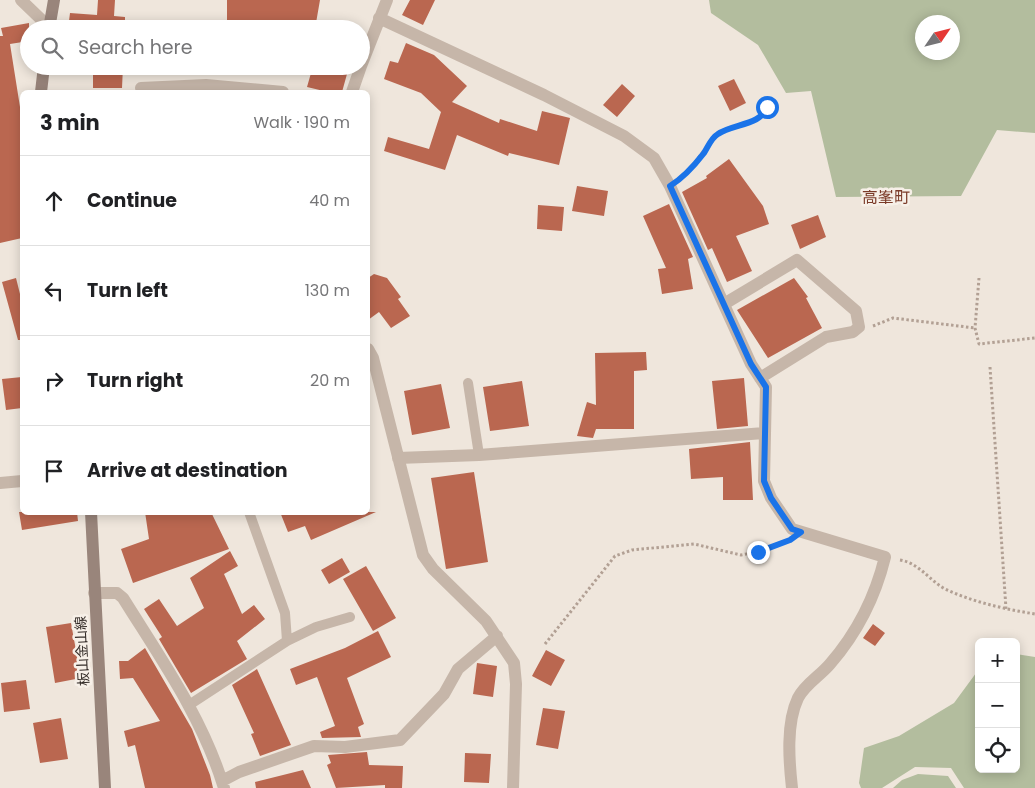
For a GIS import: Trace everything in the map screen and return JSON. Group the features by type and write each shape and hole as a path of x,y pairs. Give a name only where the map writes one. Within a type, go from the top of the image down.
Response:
{"main road":[{"path":"50,20 54,0"},
{"path":"41,90 43,75"},
{"name":"板山金山線","path":"91,515 105,788"}],"street":[{"path":"21,0 41,20"},
{"path":"370,41 387,0"},
{"path":"378,18 544,95 624,136 654,158 670,186 751,364 766,387 764,481 771,498 792,529 885,557 868,607 856,628 828,666 799,697 794,709 791,738 792,788"},
{"path":"353,90 358,75"},
{"path":"141,88 206,85 261,90"},
{"path":"724,304 797,260 856,311 859,327 853,332 826,337 760,378"},
{"path":"370,353 373,358 423,555 427,563 474,607 497,636 514,663 516,684 513,788"},
{"path":"398,458 479,455 765,433"},
{"path":"0,483 20,480"},
{"path":"94,593 117,593 123,598 189,704 201,727 223,784 240,772 314,746 345,747 400,740 444,694 458,669 497,636"}],"lane":[{"path":"468,383 479,455"},
{"path":"249,515 285,613 287,641"},
{"path":"189,704 287,641 316,628 350,617"}],"path":[{"path":"670,186 681,179 704,154 715,136 726,129 760,118 765,114 767,107"},
{"path":"979,278 975,328 979,344 1035,338"},
{"path":"853,332 892,318 975,328"},
{"path":"990,368 1006,609"},
{"path":"545,644 615,556 632,550 694,544 741,555 758,552 790,540 801,532"},
{"path":"885,557 906,561 918,567 943,588 969,598 1006,609 1035,614"}],"green space":[{"path":"709,0 1035,0 1035,133 997,130 961,196 836,197 811,91 786,93 758,45 711,13"},
{"path":"1020,655 1035,657 1035,788 964,788 951,768 915,767 882,788 861,788 859,783 864,748 899,736 954,703 975,674 975,773 1020,773"},
{"path":"918,774 948,776 956,788 893,788 902,780"}],"building":[{"path":"98,0 115,0 114,16 125,17 125,20 69,20 70,13 97,15"},
{"path":"227,0 320,0 317,20 227,20"},
{"path":"410,0 435,0 423,25 402,15"},
{"path":"20,25 20,42 10,44 20,107 20,238 0,243 0,36 3,36 1,28"},
{"path":"406,43 434,55 467,86 452,102 499,123 500,119 537,131 542,111 570,118 559,165 509,153 508,156 457,135 445,170 384,151 388,137 429,149 441,112 421,93 384,79 390,61 398,63"},
{"path":"93,75 123,75 122,88 93,88"},
{"path":"310,75 347,75 343,90 320,90 307,87"},
{"path":"734,79 746,103 730,111 718,86"},
{"path":"622,84 635,96 617,117 603,105"},
{"path":"729,159 763,206 769,224 736,236 752,271 727,282 712,248 708,250 682,192 707,178 706,176"},
{"path":"577,186 608,191 604,216 572,211"},
{"path":"669,204 693,257 688,259 693,289 662,294 658,269 666,268 643,216"},
{"path":"538,205 564,207 562,231 537,229"},
{"path":"818,215 826,237 800,249 791,225"},
{"path":"374,274 387,278 401,297 398,299 410,316 391,328 379,312 370,319 370,277"},
{"path":"16,278 20,294 20,340 18,340 2,282"},
{"path":"794,278 808,297 806,298 822,328 768,358 737,310"},
{"path":"646,352 647,370 634,371 634,429 596,429 593,438 577,436 587,402 596,405 595,353"},
{"path":"20,377 20,408 6,410 2,379"},
{"path":"744,378 748,426 717,429 712,381"},
{"path":"522,381 529,426 490,431 483,387"},
{"path":"441,384 450,428 412,435 404,391"},
{"path":"750,442 753,500 723,500 723,477 691,479 689,449"},
{"path":"474,472 488,562 446,569 431,478"},
{"path":"19,512 20,515 77,515 78,521 22,530"},
{"path":"145,515 212,515 229,549 133,583 121,549 149,539"},
{"path":"281,515 369,515 311,540 305,526 288,532"},
{"path":"230,551 238,566 224,574 242,614 254,605 265,619 237,641 247,659 191,693 159,639 162,637 144,609 159,599 177,626 204,608 190,578"},
{"path":"342,558 350,572 329,584 321,570"},
{"path":"366,566 396,618 373,631 343,579"},
{"path":"71,623 81,678 55,683 46,627"},
{"path":"873,624 885,633 875,646 863,638"},
{"path":"378,631 391,657 347,678 364,724 358,727 361,737 322,738 320,732 335,726 317,677 296,685 290,669 345,648"},
{"path":"145,648 192,729 210,775 213,788 145,788 135,745 128,747 124,731 160,721 133,678 120,679 119,661 128,661"},
{"path":"546,650 565,660 551,686 532,676"},
{"path":"477,663 497,666 493,697 473,694"},
{"path":"257,669 291,745 260,756 251,734 254,733 232,685"},
{"path":"26,680 30,709 4,712 1,683"},
{"path":"543,708 565,711 558,749 536,745"},
{"path":"61,718 68,759 40,763 33,723"},
{"path":"367,752 369,765 403,766 402,788 385,788 385,785 336,788 327,765 331,763 328,755"},
{"path":"465,753 491,754 489,783 464,782"},
{"path":"303,770 311,788 256,788 255,782"}],"district":[{"name":"高峯町","path":"886,197"}],"route":[{"path":"758,552 790,540 801,532 792,529 771,498 764,481 766,387 751,364 670,186 681,179 704,154 715,136 726,129 760,118 765,114 767,107"}]}
